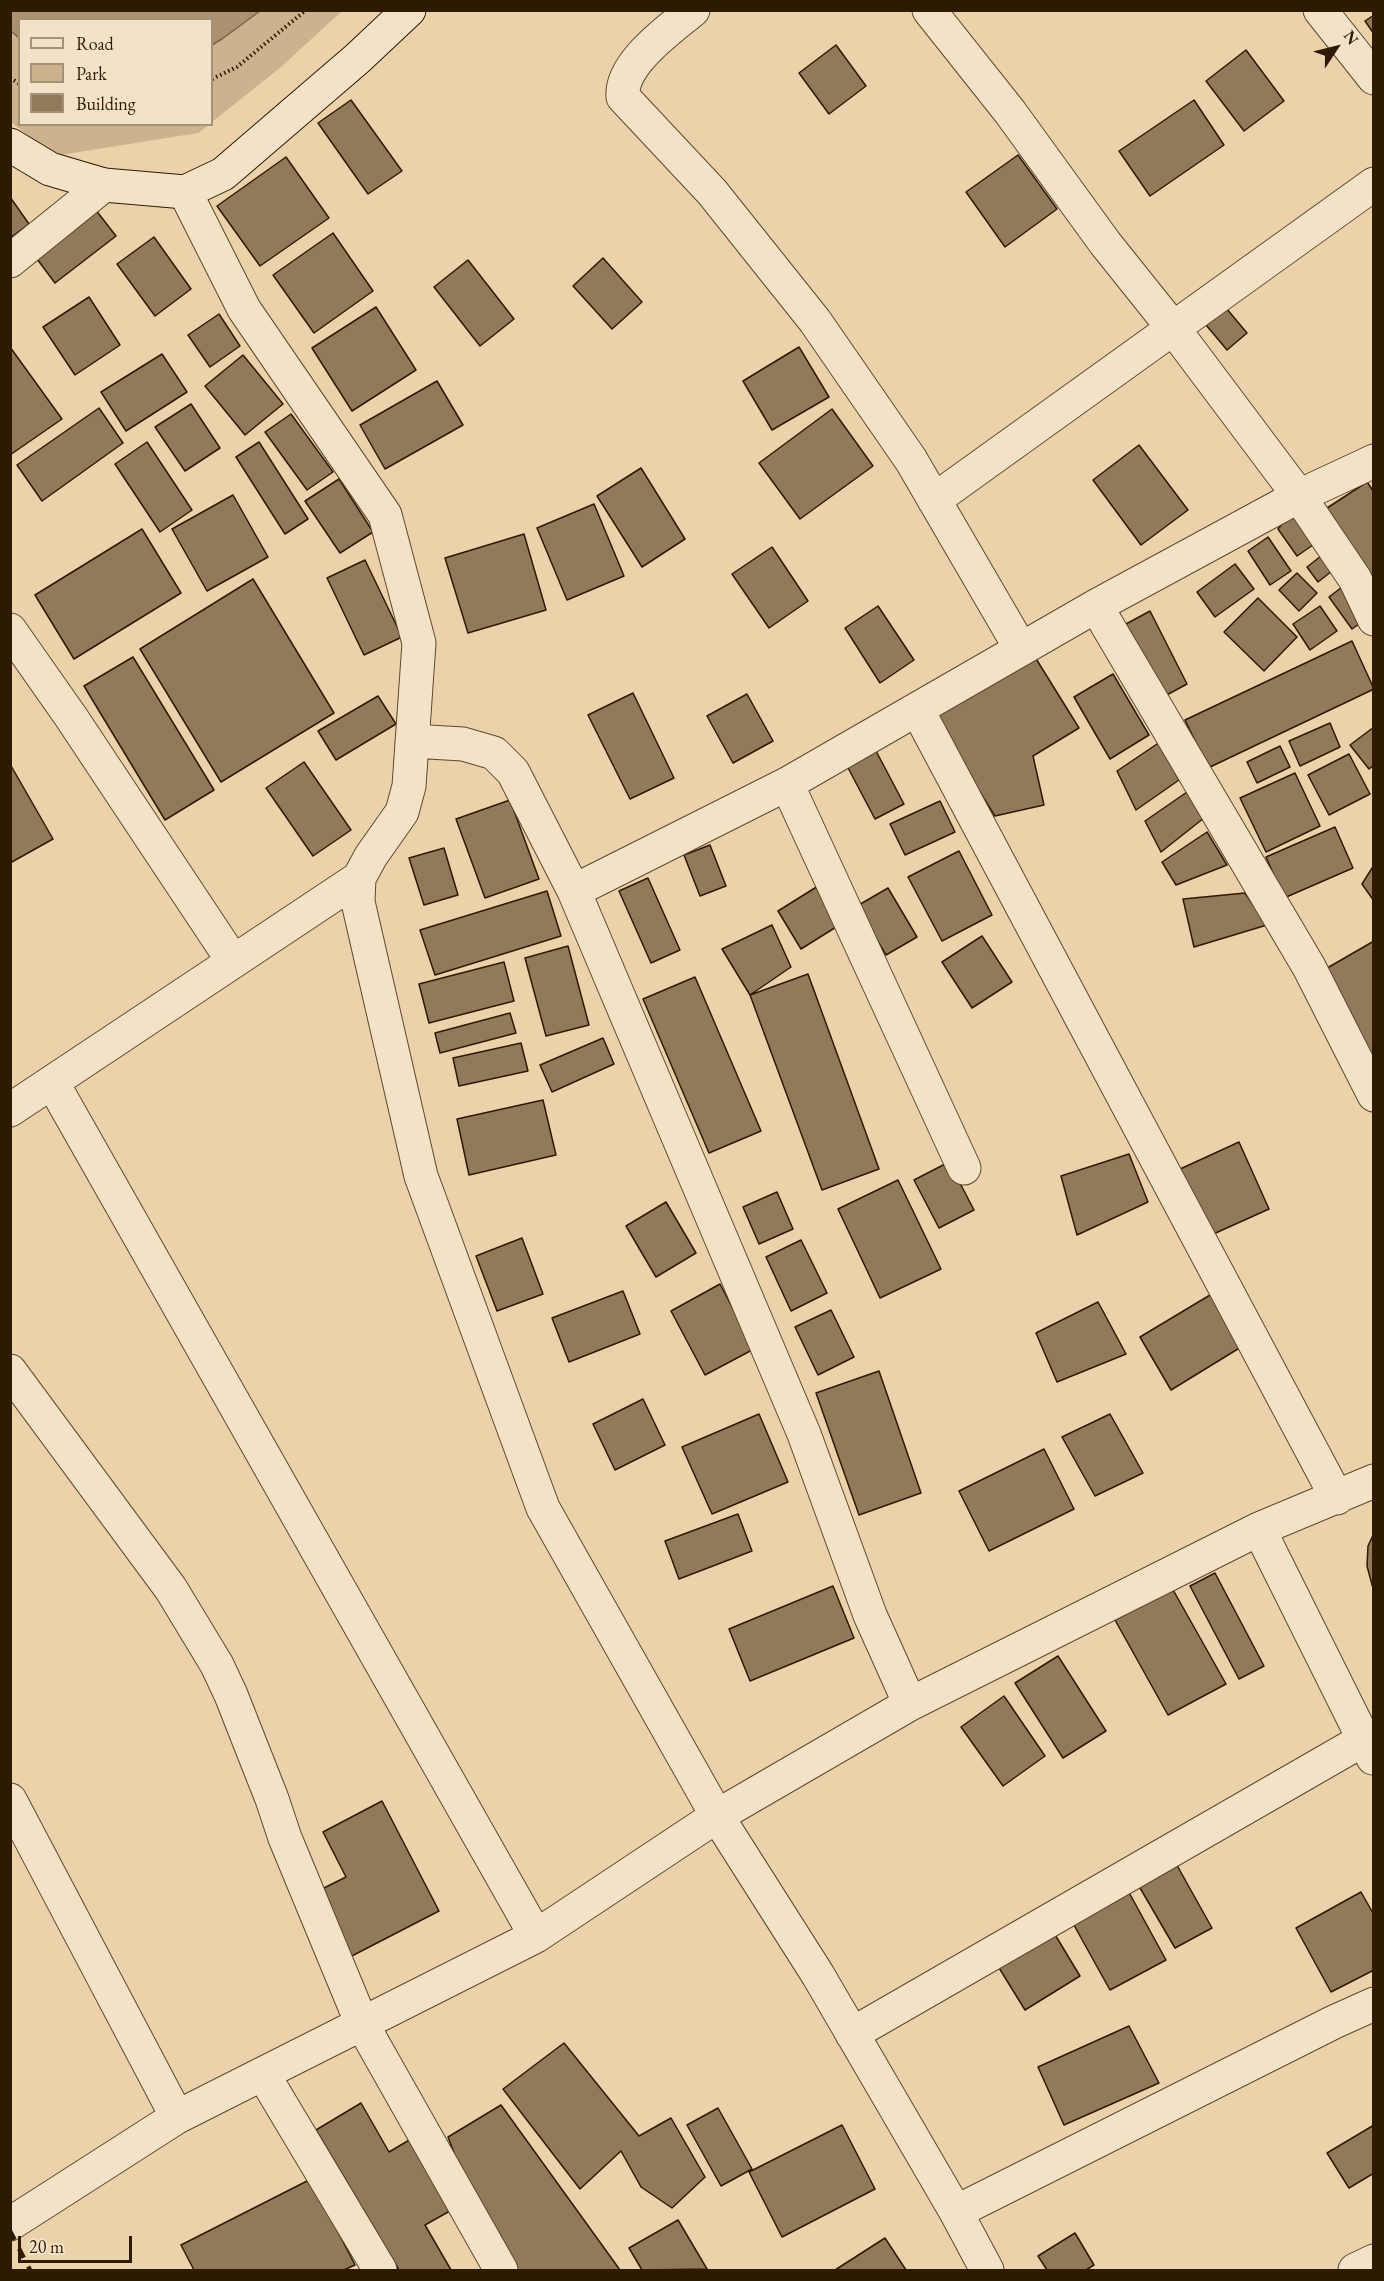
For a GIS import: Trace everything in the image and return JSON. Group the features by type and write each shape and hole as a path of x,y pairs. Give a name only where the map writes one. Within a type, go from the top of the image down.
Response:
{"street":[{"path":"10,145 50,169 104,185 185,192 223,174 358,58 409,10"},
{"path":"693,10 646,50 625,78 623,97 712,192 815,321 911,460 1021,649"},
{"path":"929,10 1010,112 1105,243 1173,328 1299,496 1355,579 1374,620"},
{"path":"1320,10 1374,78"},
{"path":"934,500 1374,184"},
{"path":"10,261 104,185"},
{"path":"10,1110 358,878 402,812 409,786 419,643 385,514 244,309 185,192"},
{"path":"574,891 788,784 1096,606 1299,496 1374,461"},
{"path":"1096,606 1309,967 1374,1095"},
{"path":"10,630 71,717 232,962"},
{"path":"917,709 1337,1498"},
{"path":"412,741 462,744 494,753 513,772 574,891 804,1434 870,1615 910,1704"},
{"path":"788,784 964,1168"},
{"path":"358,878 358,902 421,1176 543,1508 717,1816 818,1975 956,2212 987,2271"},
{"path":"52,1082 536,1936"},
{"path":"10,1371 171,1589 217,1665 236,1705 273,1799 285,1838 362,2024 501,2271"},
{"path":"10,2224 177,2117 536,1936 717,1816 910,1704 1259,1529 1374,1481"},
{"path":"852,2034 1368,1750 1259,1529"},
{"path":"10,1800 177,2117"},
{"path":"956,2212 1374,2004"},
{"path":"263,2074 380,2271"},
{"path":"1355,2271 1374,2261"}],"path":[{"path":"213,79 237,67 306,10"}],"green space":[{"path":"10,11 342,11 281,67 213,121 213,18 18,18 18,126 208,126 198,133 54,156 11,122"}],"shaded area":[{"path":"11,10 260,11 213,44 213,18 18,18 18,37 11,31"}],"building":[{"path":"1374,15 1374,34 1365,21"},
{"path":"836,45 866,86 829,114 799,73"},
{"path":"1246,50 1284,101 1244,131 1206,81"},
{"path":"351,100 402,171 368,194 318,123"},
{"path":"1194,100 1224,145 1150,196 1119,151"},
{"path":"1018,155 1057,209 1005,247 966,192"},
{"path":"286,157 329,218 260,266 217,206"},
{"path":"10,197 29,224 10,238"},
{"path":"95,209 116,236 55,283 34,255"},
{"path":"333,233 373,291 314,333 273,275"},
{"path":"154,237 191,289 155,316 117,264"},
{"path":"603,258 642,302 612,329 573,286"},
{"path":"468,260 514,319 480,346 434,287"},
{"path":"89,297 120,345 75,375 43,327"},
{"path":"1221,302 1247,333 1227,350 1201,319"},
{"path":"376,307 416,370 352,411 312,348"},
{"path":"219,314 240,346 210,367 188,335"},
{"path":"10,347 62,419 10,455"},
{"path":"799,347 829,397 772,430 743,381"},
{"path":"162,354 187,392 126,431 101,392"},
{"path":"243,355 283,404 245,435 205,386"},
{"path":"437,381 463,425 385,469 360,425"},
{"path":"191,404 220,448 185,471 155,427"},
{"path":"99,408 123,443 42,501 17,465"},
{"path":"832,409 873,466 800,519 759,463"},
{"path":"291,414 333,472 307,490 265,432"},
{"path":"147,442 192,510 160,532 115,464"},
{"path":"259,442 308,519 285,534 236,457"},
{"path":"1139,445 1188,510 1141,545 1093,480"},
{"path":"641,468 685,539 642,567 597,496"},
{"path":"339,479 373,532 340,553 305,501"},
{"path":"1367,482 1374,492 1374,584 1324,510"},
{"path":"233,495 268,557 207,591 172,529"},
{"path":"594,504 624,576 567,600 537,528"},
{"path":"1291,513 1313,545 1297,556 1278,529"},
{"path":"142,529 181,593 74,659 35,595"},
{"path":"524,534 546,610 468,633 445,558"},
{"path":"1268,537 1291,571 1270,585 1248,551"},
{"path":"772,547 808,601 769,628 732,574"},
{"path":"1321,556 1332,571 1318,582 1307,567"},
{"path":"365,560 402,637 364,655 327,578"},
{"path":"1235,564 1254,589 1215,617 1197,592"},
{"path":"1297,573 1317,593 1299,611 1279,590"},
{"path":"253,579 334,713 221,782 140,649"},
{"path":"1342,587 1366,619 1352,629 1329,597"},
{"path":"1258,598 1297,637 1264,671 1224,632"},
{"path":"878,606 914,660 880,683 845,628"},
{"path":"1320,606 1337,631 1310,650 1293,624"},
{"path":"1150,611 1187,684 1163,697 1126,624"},
{"path":"1352,641 1374,689 1208,768 1185,720"},
{"path":"1030,649 1079,728 1033,756 1044,805 995,816 929,712"},
{"path":"133,657 214,790 165,820 84,686"},
{"path":"1113,674 1149,735 1110,759 1074,697"},
{"path":"633,693 674,778 630,799 588,715"},
{"path":"747,694 773,741 733,763 707,716"},
{"path":"378,696 396,724 336,760 318,731"},
{"path":"1330,723 1340,747 1300,766 1289,741"},
{"path":"1374,727 1374,765 1369,769 1350,745"},
{"path":"1160,742 1179,780 1136,810 1117,771"},
{"path":"1280,746 1290,767 1257,783 1247,762"},
{"path":"875,749 904,804 875,819 846,764"},
{"path":"1349,754 1370,794 1329,815 1308,775"},
{"path":"304,762 351,830 313,856 266,788"},
{"path":"10,764 53,839 10,863"},
{"path":"1295,773 1320,826 1266,852 1240,798"},
{"path":"1187,792 1204,818 1161,852 1145,821"},
{"path":"510,800 539,879 485,898 456,819"},
{"path":"940,801 955,832 905,855 890,824"},
{"path":"1335,827 1353,868 1284,898 1266,857"},
{"path":"1207,832 1227,865 1176,885 1162,862"},
{"path":"710,845 726,886 700,896 684,855"},
{"path":"444,848 458,895 424,905 409,858"},
{"path":"959,851 992,915 942,941 908,877"},
{"path":"1374,865 1374,901 1362,884"},
{"path":"648,878 680,950 651,963 619,891"},
{"path":"818,886 841,924 801,949 778,911"},
{"path":"888,888 917,937 886,955 857,906"},
{"path":"547,891 561,936 435,975 420,930"},
{"path":"1245,893 1267,925 1194,947 1183,899"},
{"path":"772,925 791,967 750,995 722,949"},
{"path":"982,936 1012,982 972,1008 942,962"},
{"path":"1374,941 1374,1059 1322,971"},
{"path":"568,946 589,1025 546,1036 525,958"},
{"path":"504,962 514,1001 429,1023 419,984"},
{"path":"808,974 879,1169 822,1190 750,995"},
{"path":"695,977 761,1131 709,1153 643,999"},
{"path":"510,1013 516,1033 440,1053 435,1033"},
{"path":"603,1038 614,1064 552,1092 540,1065"},
{"path":"521,1043 528,1071 459,1086 453,1058"},
{"path":"543,1100 556,1155 469,1175 457,1119"},
{"path":"1239,1142 1269,1209 1209,1236 1178,1170"},
{"path":"1129,1154 1148,1202 1077,1235 1061,1176"},
{"path":"949,1162 974,1210 939,1228 914,1180"},
{"path":"898,1180 941,1269 880,1298 838,1209"},
{"path":"777,1192 793,1229 759,1244 743,1207"},
{"path":"666,1202 696,1253 656,1277 626,1226"},
{"path":"522,1238 543,1294 497,1311 476,1256"},
{"path":"801,1240 827,1293 791,1311 766,1257"},
{"path":"720,1284 754,1349 705,1375 671,1311"},
{"path":"623,1291 640,1334 569,1362 552,1318"},
{"path":"1215,1292 1246,1344 1171,1390 1140,1337"},
{"path":"1098,1302 1126,1354 1057,1382 1036,1333"},
{"path":"831,1310 854,1357 818,1375 795,1327"},
{"path":"879,1371 921,1493 859,1515 816,1393"},
{"path":"643,1399 665,1445 615,1470 593,1424"},
{"path":"759,1414 788,1482 712,1514 682,1447"},
{"path":"1110,1414 1143,1473 1095,1496 1062,1437"},
{"path":"1044,1449 1074,1509 989,1551 959,1491"},
{"path":"738,1514 752,1551 679,1579 665,1541"},
{"path":"1374,1533 1374,1592 1367,1566 1368,1546"},
{"path":"1215,1573 1264,1666 1239,1679 1190,1586"},
{"path":"833,1586 854,1638 750,1681 729,1629"},
{"path":"1172,1588 1226,1684 1168,1715 1115,1620"},
{"path":"1058,1656 1106,1731 1063,1758 1015,1683"},
{"path":"1004,1696 1045,1756 1003,1786 961,1727"},
{"path":"382,1801 439,1911 344,1960 310,1895 346,1877 323,1832"},
{"path":"1174,1860 1212,1928 1175,1948 1136,1881"},
{"path":"1126,1887 1166,1960 1110,1990 1070,1918"},
{"path":"1361,1892 1374,1915 1374,1970 1331,1992 1296,1928"},
{"path":"1051,1928 1080,1976 1025,2010 996,1963"},
{"path":"1129,2026 1159,2083 1064,2125 1038,2067"},
{"path":"564,2043 639,2136 671,2118 705,2177 672,2208 641,2187 621,2151 580,2189 503,2089"},
{"path":"361,2103 389,2152 416,2136 457,2207 425,2225 451,2270 399,2270 316,2130"},
{"path":"501,2105 620,2270 511,2270 475,2208 448,2137"},
{"path":"718,2108 752,2169 721,2186 687,2125"},
{"path":"842,2125 875,2189 782,2237 749,2172"},
{"path":"1374,2125 1374,2173 1349,2188 1327,2153"},
{"path":"311,2179 355,2265 344,2270 194,2270 181,2245"},
{"path":"678,2220 707,2269 642,2270 629,2248"},
{"path":"1075,2233 1094,2265 1086,2270 1047,2270 1038,2256"},
{"path":"885,2238 906,2270 835,2270"}],"railway":[{"path":"10,2231 30,2270"}]}
